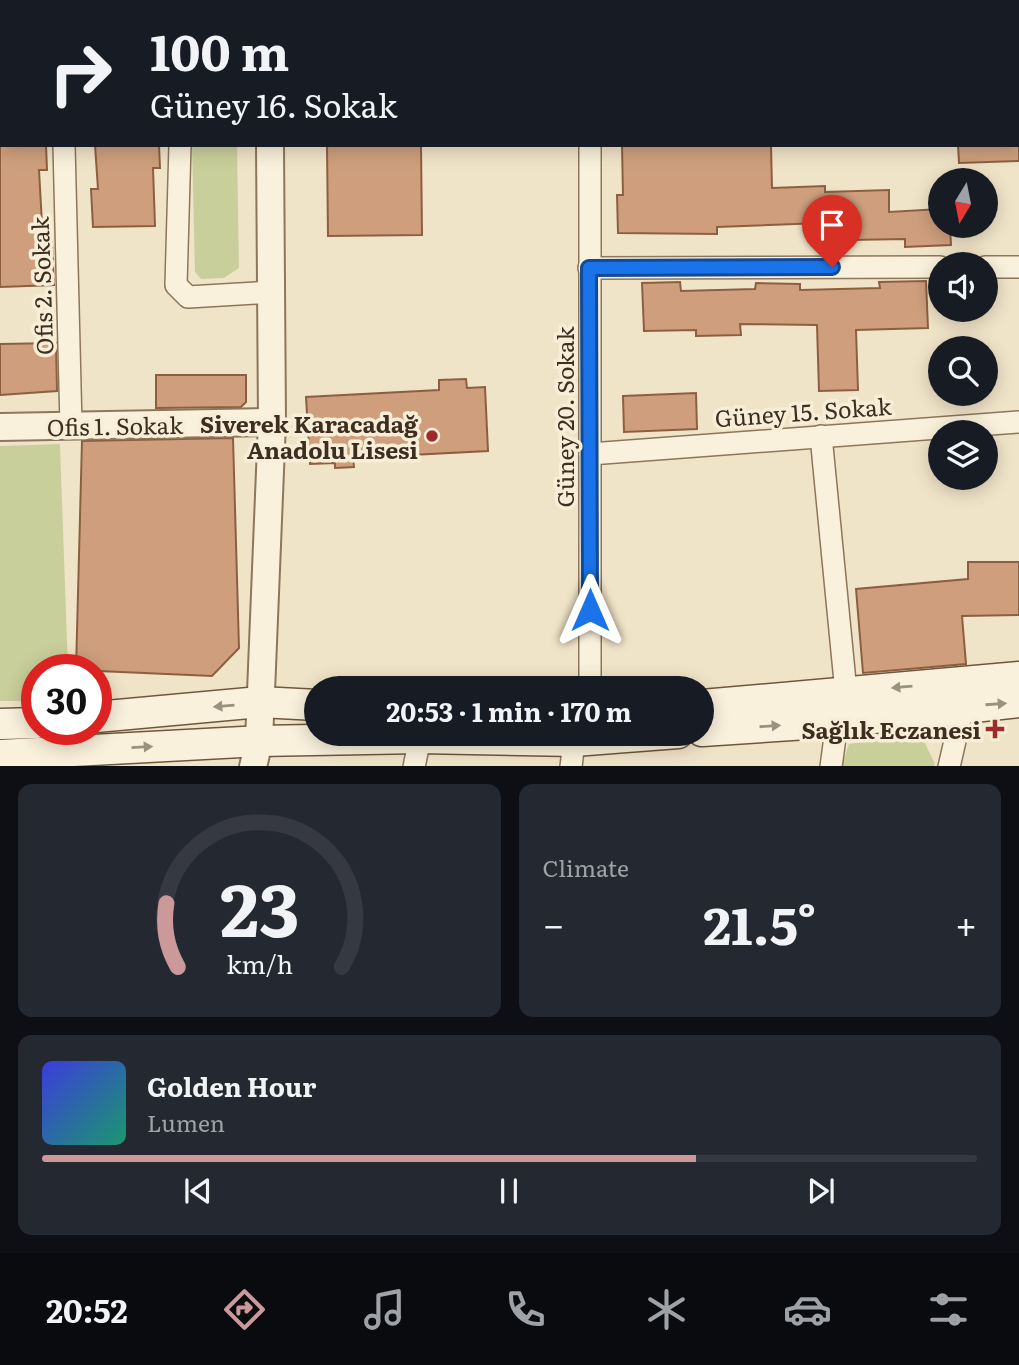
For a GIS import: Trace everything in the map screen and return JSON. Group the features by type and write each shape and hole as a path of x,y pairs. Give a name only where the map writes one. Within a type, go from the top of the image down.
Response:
{"main road":[{"path":"714,704 1019,677"},
{"path":"112,716 260,702 304,704"},
{"path":"714,731 837,722 963,706 1019,702"},
{"path":"0,724 21,723"},
{"path":"0,755 417,752 572,754 612,746"}],"street":[{"name":"Ofis 2. Sokak","path":"64,147 71,426"},
{"path":"180,147 176,285 188,297 273,292"},
{"path":"256,754 272,422 270,147"},
{"name":"Güney 20. Sokak","path":"590,147 590,676"},
{"path":"589,268 928,267"},
{"path":"998,267 1019,267"},
{"name":"Ofis 1. Sokak","path":"0,427 272,422"},
{"name":"Güney 15. Sokak","path":"590,454 1019,422"},
{"path":"821,436 846,692 837,722 831,766"},
{"path":"949,766 963,706"}],"green space":[{"path":"192,147 237,147 239,268 224,278 201,279 195,272"},
{"path":"60,444 67,654 21,654 21,701 0,701 0,446"},
{"path":"920,733 935,764 841,766 849,744"}],"building":[{"path":"0,147 46,147 47,170 39,170 43,242 52,242 54,285 0,287"},
{"path":"95,147 159,147 160,168 153,168 155,226 93,227 91,189 98,189"},
{"path":"327,147 421,147 422,235 328,236"},
{"path":"622,147 771,147 772,188 825,186 825,192 889,190 889,212 928,210 928,238 951,238 951,245 905,247 905,239 850,240 849,222 717,227 717,234 618,233 617,195 623,195"},
{"path":"958,147 1019,147 1019,161 959,163"},
{"path":"926,281 928,328 856,330 858,390 819,391 817,325 740,324 741,335 696,336 696,330 644,331 642,283 680,282 681,291 755,289 756,283 800,284 800,290 880,288 879,282"},
{"path":"56,343 57,391 0,395 0,344"},
{"path":"156,375 246,375 246,402 241,407 156,408"},
{"path":"466,379 467,388 485,387 488,451 353,458 354,467 335,468 335,463 310,464 306,397 439,390 439,380"},
{"path":"696,393 697,429 624,432 623,396"},
{"path":"233,438 239,648 212,676 112,672 112,654 76,654 82,441"},
{"path":"968,562 1019,562 1019,615 962,616 966,664 863,673 856,589 968,579"}],"place":[{"name":"Siverek Karacadağ Anadolu Lisesi","path":"432,436"},
{"name":"Sağlık Eczanesi","path":"995,729"}],"route":[{"path":"590,610 589,268 832,267"}]}
